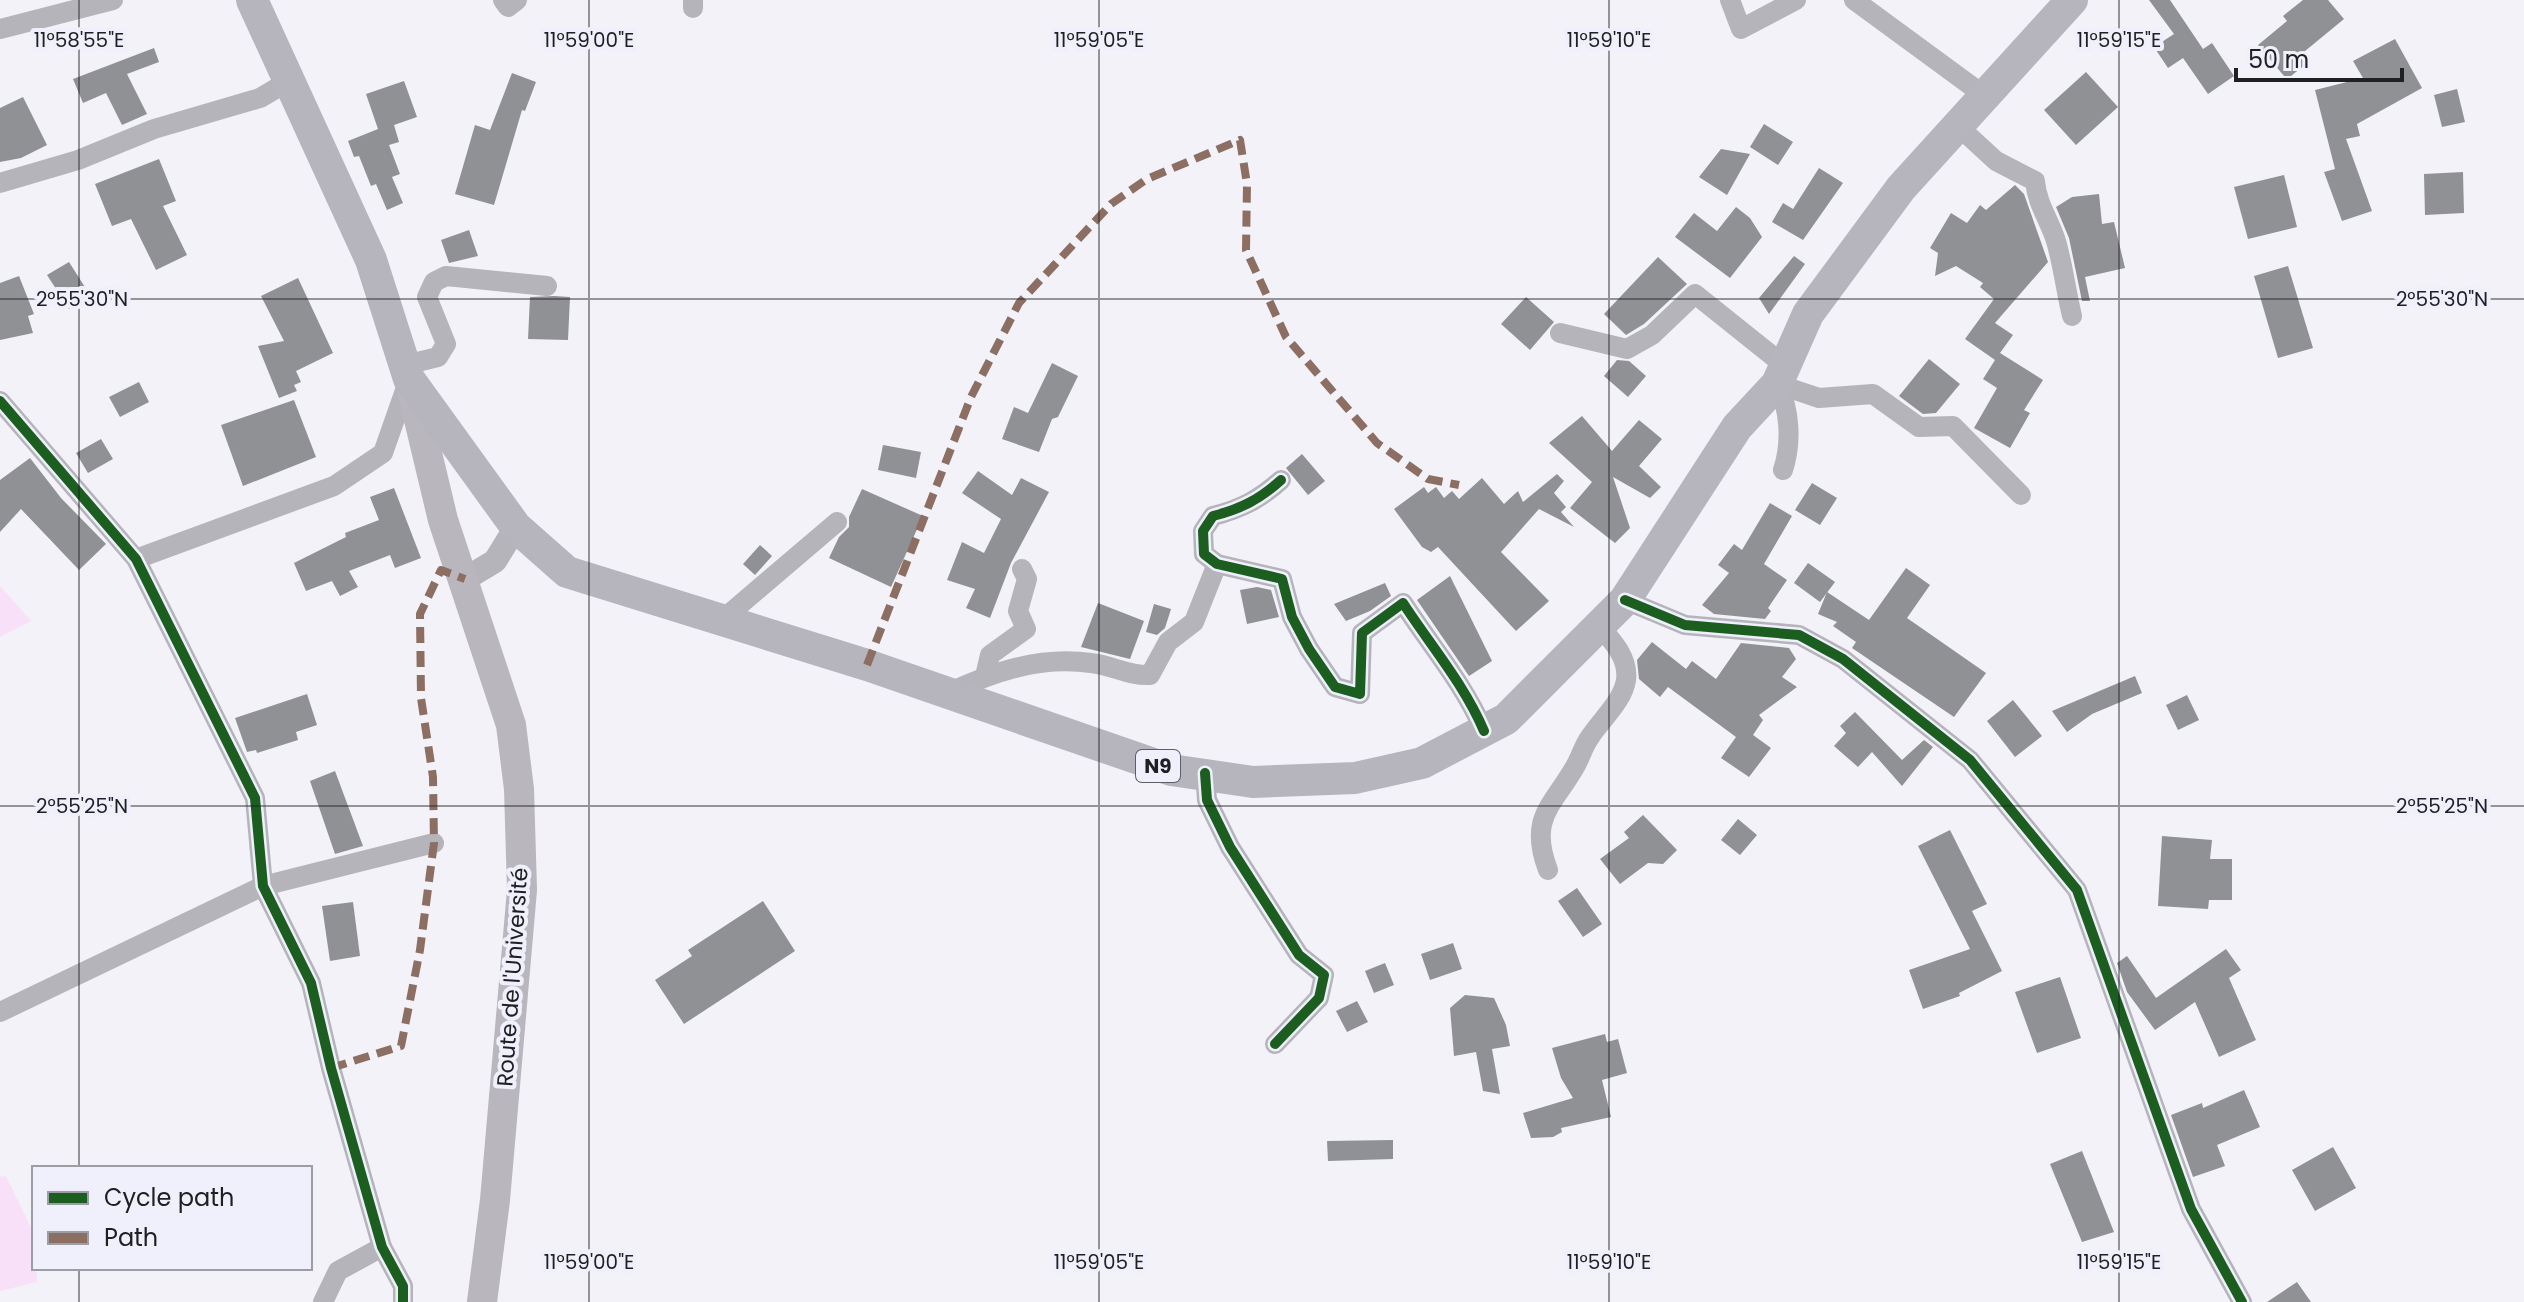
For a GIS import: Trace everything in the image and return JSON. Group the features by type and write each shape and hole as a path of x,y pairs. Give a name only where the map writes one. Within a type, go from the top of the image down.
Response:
{"highway":[{"name":"N9","path":"252,0 371,260 407,372 516,527 567,572 948,693 1171,770 1253,782 1355,778 1422,763 1506,719 1625,600 1737,427 1781,375 1808,314 1901,188 2072,0"}],"main road":[{"name":"Route de l'Université","path":"407,372 443,520 511,725 520,818 522,890 495,1200 482,1302"}],"street":[{"path":"0,29 113,0"},
{"path":"503,0 508,7 517,0"},
{"path":"1730,0 1741,29 1796,0"},
{"path":"1854,0 1985,96"},
{"path":"0,183 78,160 145,132 260,98 289,81"},
{"path":"1958,126 1996,161 2035,181 2037,201 2048,217 2057,243 2072,316"},
{"path":"136,559 334,486 383,453 407,372 438,357 446,344 427,297 434,282 446,276 547,286"},
{"path":"1560,333 1627,349 1652,335 1695,294 1781,375 1819,398 1873,394 1919,427 1953,426 2021,495"},
{"path":"1781,375 1788,415 1783,470"},
{"path":"0,401 136,559 255,798 263,886 311,983 331,1068 382,1247 403,1286 403,1302"},
{"path":"1281,480 1259,499 1237,510 1213,516 1203,531 1204,554 1217,564 1282,579 1292,617 1309,649 1335,687 1360,694 1362,633 1403,603 1439,659 1468,694 1484,731"},
{"path":"722,620 837,522"},
{"path":"465,579 495,561 516,527"},
{"path":"948,693 985,676 1047,661 1093,663 1132,675 1150,675 1168,642 1194,622 1217,564"},
{"path":"985,676 990,655 1026,629 1018,611 1027,579 1022,569"},
{"path":"1625,600 1685,625 1799,635 1843,659 1970,760 2077,890 2191,1209 2242,1302"},
{"path":"1548,870 1541,852 1541,823 1548,804 1619,696 1626,679 1616,645 1599,626"},
{"path":"1205,773 1207,800 1230,847 1299,955 1324,975 1319,998 1275,1044"},
{"path":"0,1012 263,886 434,843"},
{"path":"323,1302 338,1271 382,1247"}],"shaded area":[{"path":"0,586 31,621 0,637"},
{"path":"6,1176 32,1230 32,1270 36,1270 37,1282 0,1291 0,1177"}],"building":[{"path":"2149,0 2170,0 2203,49 2212,43 2234,76 2208,94 2183,58 2168,68 2154,47 2174,34"},
{"path":"2303,0 2328,0 2344,19 2299,56 2306,64 2291,76 2284,76 2258,45 2287,21 2283,16"},
{"path":"2395,39 2422,88 2357,124 2360,136 2346,139 2372,211 2342,221 2324,172 2335,169 2315,90 2363,78 2353,61"},
{"path":"154,48 159,62 127,74 147,114 122,125 106,93 83,103 73,79"},
{"path":"2086,72 2118,107 2076,145 2044,110"},
{"path":"512,73 536,82 525,111 522,110 494,205 455,194 475,125 490,130"},
{"path":"404,81 417,117 394,125 399,142 389,145 400,174 392,177 403,203 387,210 376,184 371,186 359,156 354,157 348,141 378,129 366,94"},
{"path":"2457,89 2465,122 2442,127 2434,95"},
{"path":"23,97 47,145 21,158 0,162 0,108"},
{"path":"1764,124 1793,142 1778,165 1750,147"},
{"path":"1721,149 1750,154 1727,195 1699,177"},
{"path":"159,159 176,201 163,206 187,255 156,270 131,219 112,226 95,184"},
{"path":"1819,168 1843,183 1803,240 1772,222 1783,203 1793,209"},
{"path":"2463,172 2464,213 2425,215 2424,174"},
{"path":"2284,175 2297,227 2248,239 2234,187"},
{"path":"2015,185 2024,194 2048,262 1995,323 2013,335 2000,353 2043,380 2024,410 2030,413 2010,448 1974,428 1997,388 1983,379 1995,360 1965,339 1994,299 1980,287 1983,283 1956,266 1935,276 1938,253 1930,248 1951,213 1967,223 1980,205 1986,210"},
{"path":"2099,194 2102,224 2114,222 2125,268 2085,277 2090,301 2082,301 2069,238 2056,207 2072,197"},
{"path":"1736,207 1750,218 1762,237 1730,278 1675,237 1694,213 1717,231"},
{"path":"469,230 478,256 449,263 441,240"},
{"path":"1794,256 1805,264 1769,314 1759,298"},
{"path":"1658,257 1687,284 1644,324 1626,335 1604,314"},
{"path":"69,262 90,295 69,309 47,275"},
{"path":"2288,266 2313,348 2278,358 2254,276"},
{"path":"19,276 34,314 28,316 33,333 0,340 0,283"},
{"path":"298,278 333,353 296,371 301,382 294,385 297,391 279,398 258,346 284,341 261,296"},
{"path":"530,297 570,297 568,340 528,339"},
{"path":"1526,297 1554,322 1530,350 1501,324"},
{"path":"1929,359 1960,384 1936,413 1923,414 1899,396"},
{"path":"1617,360 1629,361 1646,376 1628,397 1604,376"},
{"path":"1052,363 1078,376 1058,417 1052,419 1039,452 1002,439 1014,407 1028,413"},
{"path":"139,382 149,402 120,417 109,397"},
{"path":"294,400 316,457 243,486 221,425"},
{"path":"1582,416 1612,451 1639,420 1662,439 1639,466 1661,487 1650,498 1613,477 1630,528 1615,543 1570,508 1592,482 1549,443"},
{"path":"101,439 113,459 88,473 76,453"},
{"path":"883,445 921,452 916,478 878,470"},
{"path":"1302,454 1325,481 1308,495 1286,468"},
{"path":"30,458 61,498 106,544 79,570 21,509 0,532 0,480"},
{"path":"978,471 1012,495 1021,478 1049,492 1011,563 990,618 966,608 975,589 947,580 962,542 984,553 1001,519 962,493"},
{"path":"1557,474 1564,481 1554,493 1566,507 1561,512 1574,527 1539,509 1501,552 1549,601 1516,631 1438,547 1431,552 1422,547 1394,509 1424,487 1428,493 1436,487 1444,498 1452,491 1459,499 1482,478 1504,504 1518,491 1523,502"},
{"path":"1812,483 1837,498 1820,525 1795,510"},
{"path":"394,488 421,558 395,568 390,555 349,571 358,587 340,596 332,581 306,591 294,563 346,537 345,533 379,520 370,497"},
{"path":"862,489 923,516 891,587 829,558 839,537 849,527 849,517"},
{"path":"1770,503 1792,516 1764,564 1787,580 1768,608 1771,611 1765,619 1714,614 1702,605 1729,573 1718,565 1734,544 1742,550"},
{"path":"760,545 772,556 755,575 743,564"},
{"path":"1808,563 1835,582 1820,602 1794,583"},
{"path":"1906,568 1930,585 1907,618 1986,673 1954,717 1852,648 1856,642 1833,626 1837,622 1818,614 1827,592 1869,620"},
{"path":"1450,576 1492,661 1469,676 1417,600"},
{"path":"1385,583 1391,596 1370,611 1346,621 1334,604"},
{"path":"1257,587 1271,590 1279,617 1247,624 1240,590"},
{"path":"1098,603 1144,621 1130,659 1081,647"},
{"path":"1154,604 1171,609 1165,628 1157,635 1146,632"},
{"path":"1652,642 1686,669 1692,661 1716,679 1741,643 1789,648 1796,659 1782,677 1797,687 1759,715 1763,720 1753,735 1771,748 1749,777 1721,758 1736,737 1668,687 1660,697 1639,679 1637,660"},
{"path":"2135,676 2142,693 2092,714 2067,732 2052,711"},
{"path":"307,694 317,725 296,732 298,740 257,753 256,750 247,752 235,718"},
{"path":"2187,695 2199,720 2178,730 2166,705"},
{"path":"2013,700 2042,736 2015,757 1987,721"},
{"path":"1855,712 1902,760 1924,740 1933,747 1902,786 1872,752 1858,767 1834,746 1846,733 1840,726"},
{"path":"335,771 363,846 335,854 310,781"},
{"path":"1643,815 1677,850 1663,864 1648,863 1620,884 1600,859 1629,838 1624,832"},
{"path":"1738,819 1757,835 1740,855 1721,840"},
{"path":"1950,830 1987,904 1972,911 2002,971 1959,993 1960,996 1923,1009 1909,970 1970,949 1918,846"},
{"path":"2162,836 2212,840 2210,859 2232,859 2232,900 2209,900 2208,909 2158,906"},
{"path":"1577,888 1602,924 1583,937 1558,901"},
{"path":"763,901 795,951 684,1024 655,980 692,956 688,950"},
{"path":"353,902 360,956 330,961 322,906"},
{"path":"1453,943 1462,969 1430,980 1421,954"},
{"path":"2226,949 2241,970 2229,978 2256,1040 2219,1057 2195,1002 2155,1030 2127,992 2117,963 2127,956 2156,998"},
{"path":"1385,963 1394,985 1374,993 1365,971"},
{"path":"2060,977 2081,1038 2037,1053 2015,992"},
{"path":"1465,995 1494,998 1506,1025 1510,1046 1492,1049 1500,1094 1483,1091 1476,1052 1454,1056 1450,1008"},
{"path":"1357,1001 1368,1022 1347,1032 1336,1011"},
{"path":"1605,1034 1607,1042 1618,1039 1627,1073 1602,1080 1611,1117 1561,1128 1562,1132 1553,1137 1531,1138 1523,1113 1573,1098 1561,1078 1552,1048"},
{"path":"2244,1090 2260,1127 2217,1145 2225,1166 2193,1177 2171,1115 2202,1103 2203,1108"},
{"path":"1393,1140 1393,1159 1328,1161 1327,1141"},
{"path":"2333,1147 2356,1188 2315,1211 2292,1170"},
{"path":"2082,1151 2114,1232 2082,1242 2050,1164"},
{"path":"2297,1282 2311,1302 2267,1302"}],"marked path":[{"path":"867,665 971,397 1019,303 1111,204 1147,179 1240,140 1247,184 1246,250 1286,337 1377,443 1428,479 1459,485"},
{"path":"331,1068 401,1046 420,950 434,843 433,777 421,698 420,614 441,570 465,579"}],"cycle path":[{"path":"0,401 136,559 255,798 263,886 311,983 331,1068 382,1247 403,1286 403,1302"},
{"path":"1281,480 1250,502 1213,516 1203,531 1204,554 1217,564 1282,579 1292,617 1309,649 1335,687 1360,694 1362,633 1403,603 1457,681 1484,731"},
{"path":"1625,600 1685,625 1799,635 1843,659 1970,760 2077,890 2191,1209 2242,1302"},
{"path":"1205,773 1207,800 1230,847 1299,955 1324,975 1319,998 1275,1044"}]}
